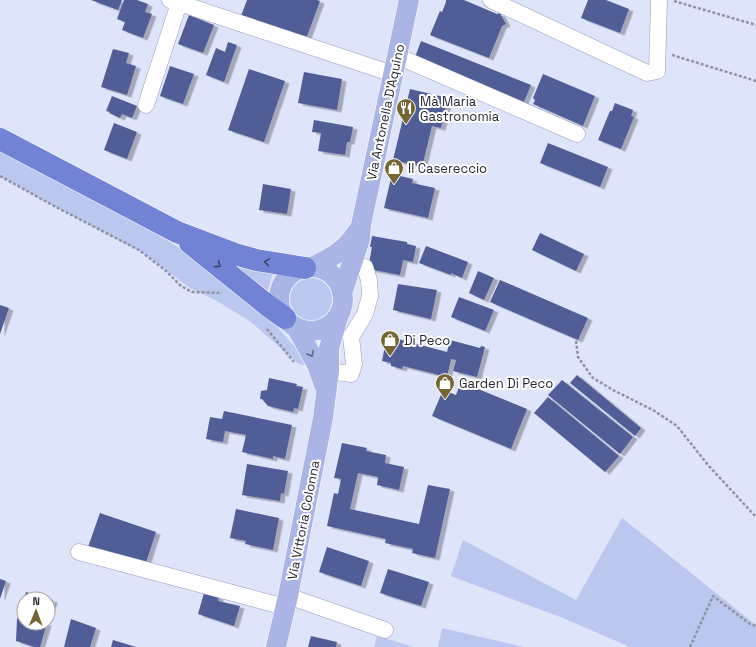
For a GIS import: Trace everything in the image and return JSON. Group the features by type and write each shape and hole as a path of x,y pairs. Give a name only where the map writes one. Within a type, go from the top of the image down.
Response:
{"highway":[{"path":"0,139 177,232 235,254 256,260 309,268"},
{"path":"177,232 267,305 283,325"}],"main road":[{"name":"Via Antonella D'Aquino","path":"342,293 360,238 361,225 409,0"},
{"name":"Via Antonella D'Aquino","path":"309,268 339,253 347,246 361,225"},
{"path":"309,268 327,272 339,285 342,293 339,314 333,322 325,327 315,330 305,330 283,325 279,301 280,292 283,283 296,271 309,268"},
{"name":"Via Vittoria Colonna","path":"276,647 323,418 329,371 329,348 339,314"},
{"name":"Via Vittoria Colonna","path":"283,325 317,365 326,393"}],"street":[{"path":"491,0 647,73 657,71 659,0"},
{"path":"146,105 175,1 395,65 577,134"},
{"path":"329,371 351,374 354,364 352,337 365,314 370,296 369,280 365,267"},
{"path":"79,552 286,602 385,630"}],"path":[{"path":"671,0 756,25"},
{"path":"658,57 670,54 756,81"},
{"path":"0,176 139,250 165,270 181,286 192,292 225,294"},
{"path":"263,325 283,325"},
{"path":"576,341 578,357 593,378 653,410 677,426 708,465 756,517"},
{"path":"690,647 713,596 750,624 756,626"}],"shaded area":[{"path":"0,150 156,233 201,262 230,283 276,326 295,347 305,365 299,364 251,322 217,301 190,288 145,254 0,176"},
{"path":"224,260 273,272 267,293"},
{"path":"307,278 315,278 323,281 329,287 332,299 329,311 323,317 315,320 307,320 299,317 293,311 290,303 290,295 293,287 299,281"},
{"path":"622,518 756,625 756,647 630,647 563,618 451,576 463,540 576,600"},
{"path":"442,628 524,647 438,647"},
{"path":"377,636 414,647 374,647"}],"building":[{"path":"91,0 122,0 118,10"},
{"path":"124,0 137,0 148,4 145,12 152,14 143,38 122,30 125,22 117,19"},
{"path":"247,0 320,1 306,39 241,16"},
{"path":"446,0 464,0 497,14 500,13 506,24 502,26 489,58 430,35 440,11 442,12"},
{"path":"588,0 606,0 629,9 620,33 581,18"},
{"path":"189,15 214,25 203,53 178,44"},
{"path":"421,41 531,85 523,104 414,60"},
{"path":"228,42 237,45 224,82 206,75 216,48 225,52"},
{"path":"113,49 129,53 126,63 136,66 127,95 101,87"},
{"path":"170,66 194,74 183,104 160,96"},
{"path":"249,69 285,81 264,142 228,130"},
{"path":"304,72 342,79 337,110 298,103"},
{"path":"543,74 595,96 583,126 533,104 535,100 533,98"},
{"path":"410,89 448,98 441,128 432,126 422,167 393,160"},
{"path":"112,96 137,106 132,118 122,114 120,118 106,111"},
{"path":"615,103 633,110 631,116 634,117 621,149 598,140 610,111 612,111"},
{"path":"314,120 353,127 350,142 347,142 345,155 318,151 321,133 312,132"},
{"path":"114,123 137,132 127,159 104,150"},
{"path":"548,143 608,167 600,187 540,163"},
{"path":"392,174 413,179 412,183 435,188 428,218 384,208"},
{"path":"263,184 291,189 287,214 259,210"},
{"path":"540,233 584,254 576,271 532,250"},
{"path":"372,236 407,242 407,244 416,246 413,262 403,260 400,275 368,269 372,247 370,247"},
{"path":"426,246 468,262 462,278 419,263"},
{"path":"478,271 494,278 484,300 469,293"},
{"path":"500,280 588,318 578,340 490,302"},
{"path":"398,284 437,290 431,319 393,310"},
{"path":"459,297 494,310 485,331 451,317"},
{"path":"0,305 9,308 0,334"},
{"path":"387,336 447,352 450,340 480,348 481,346 485,347 477,377 453,371 456,360 451,359 447,377 403,366 402,369 391,366 391,363 382,361"},
{"path":"577,375 641,428 635,436 570,383"},
{"path":"269,378 297,384 296,386 303,387 298,409 294,408 293,412 268,406 262,399 260,399 261,391 267,390"},
{"path":"562,380 633,437 620,454 548,395"},
{"path":"461,382 527,409 511,449 432,416 443,390 456,395"},
{"path":"548,397 619,456 605,472 534,413"},
{"path":"224,411 292,425 285,459 273,456 273,459 242,452 246,435 225,431 223,442 206,439 210,417 222,419"},
{"path":"342,443 367,448 366,451 386,455 385,463 404,467 399,490 377,485 378,477 358,473 350,509 419,524 428,485 450,489 435,558 412,553 413,549 385,543 386,539 327,526 334,493 338,494 341,479 334,478"},
{"path":"247,464 288,471 284,494 281,493 280,501 242,495"},
{"path":"236,509 279,518 273,550 245,544 246,541 230,538"},
{"path":"100,513 156,532 145,566 88,547"},
{"path":"327,547 369,561 361,586 319,572"},
{"path":"388,569 429,582 421,606 380,593"},
{"path":"0,579 6,581 0,599"},
{"path":"204,593 219,597 218,601 240,606 234,626 198,614"},
{"path":"71,619 96,628 90,647 64,647"},
{"path":"16,631 45,631 40,647 35,647 16,641"},
{"path":"311,636 337,642 336,647 308,647"},
{"path":"113,640 136,647 111,647"}],"place":[{"name":"Mà Maria Gastronomia","path":"406,125"},
{"name":"Il Casereccio","path":"394,185"},
{"name":"Di Peco","path":"390,357"},
{"name":"Garden Di Peco","path":"445,400"}]}
